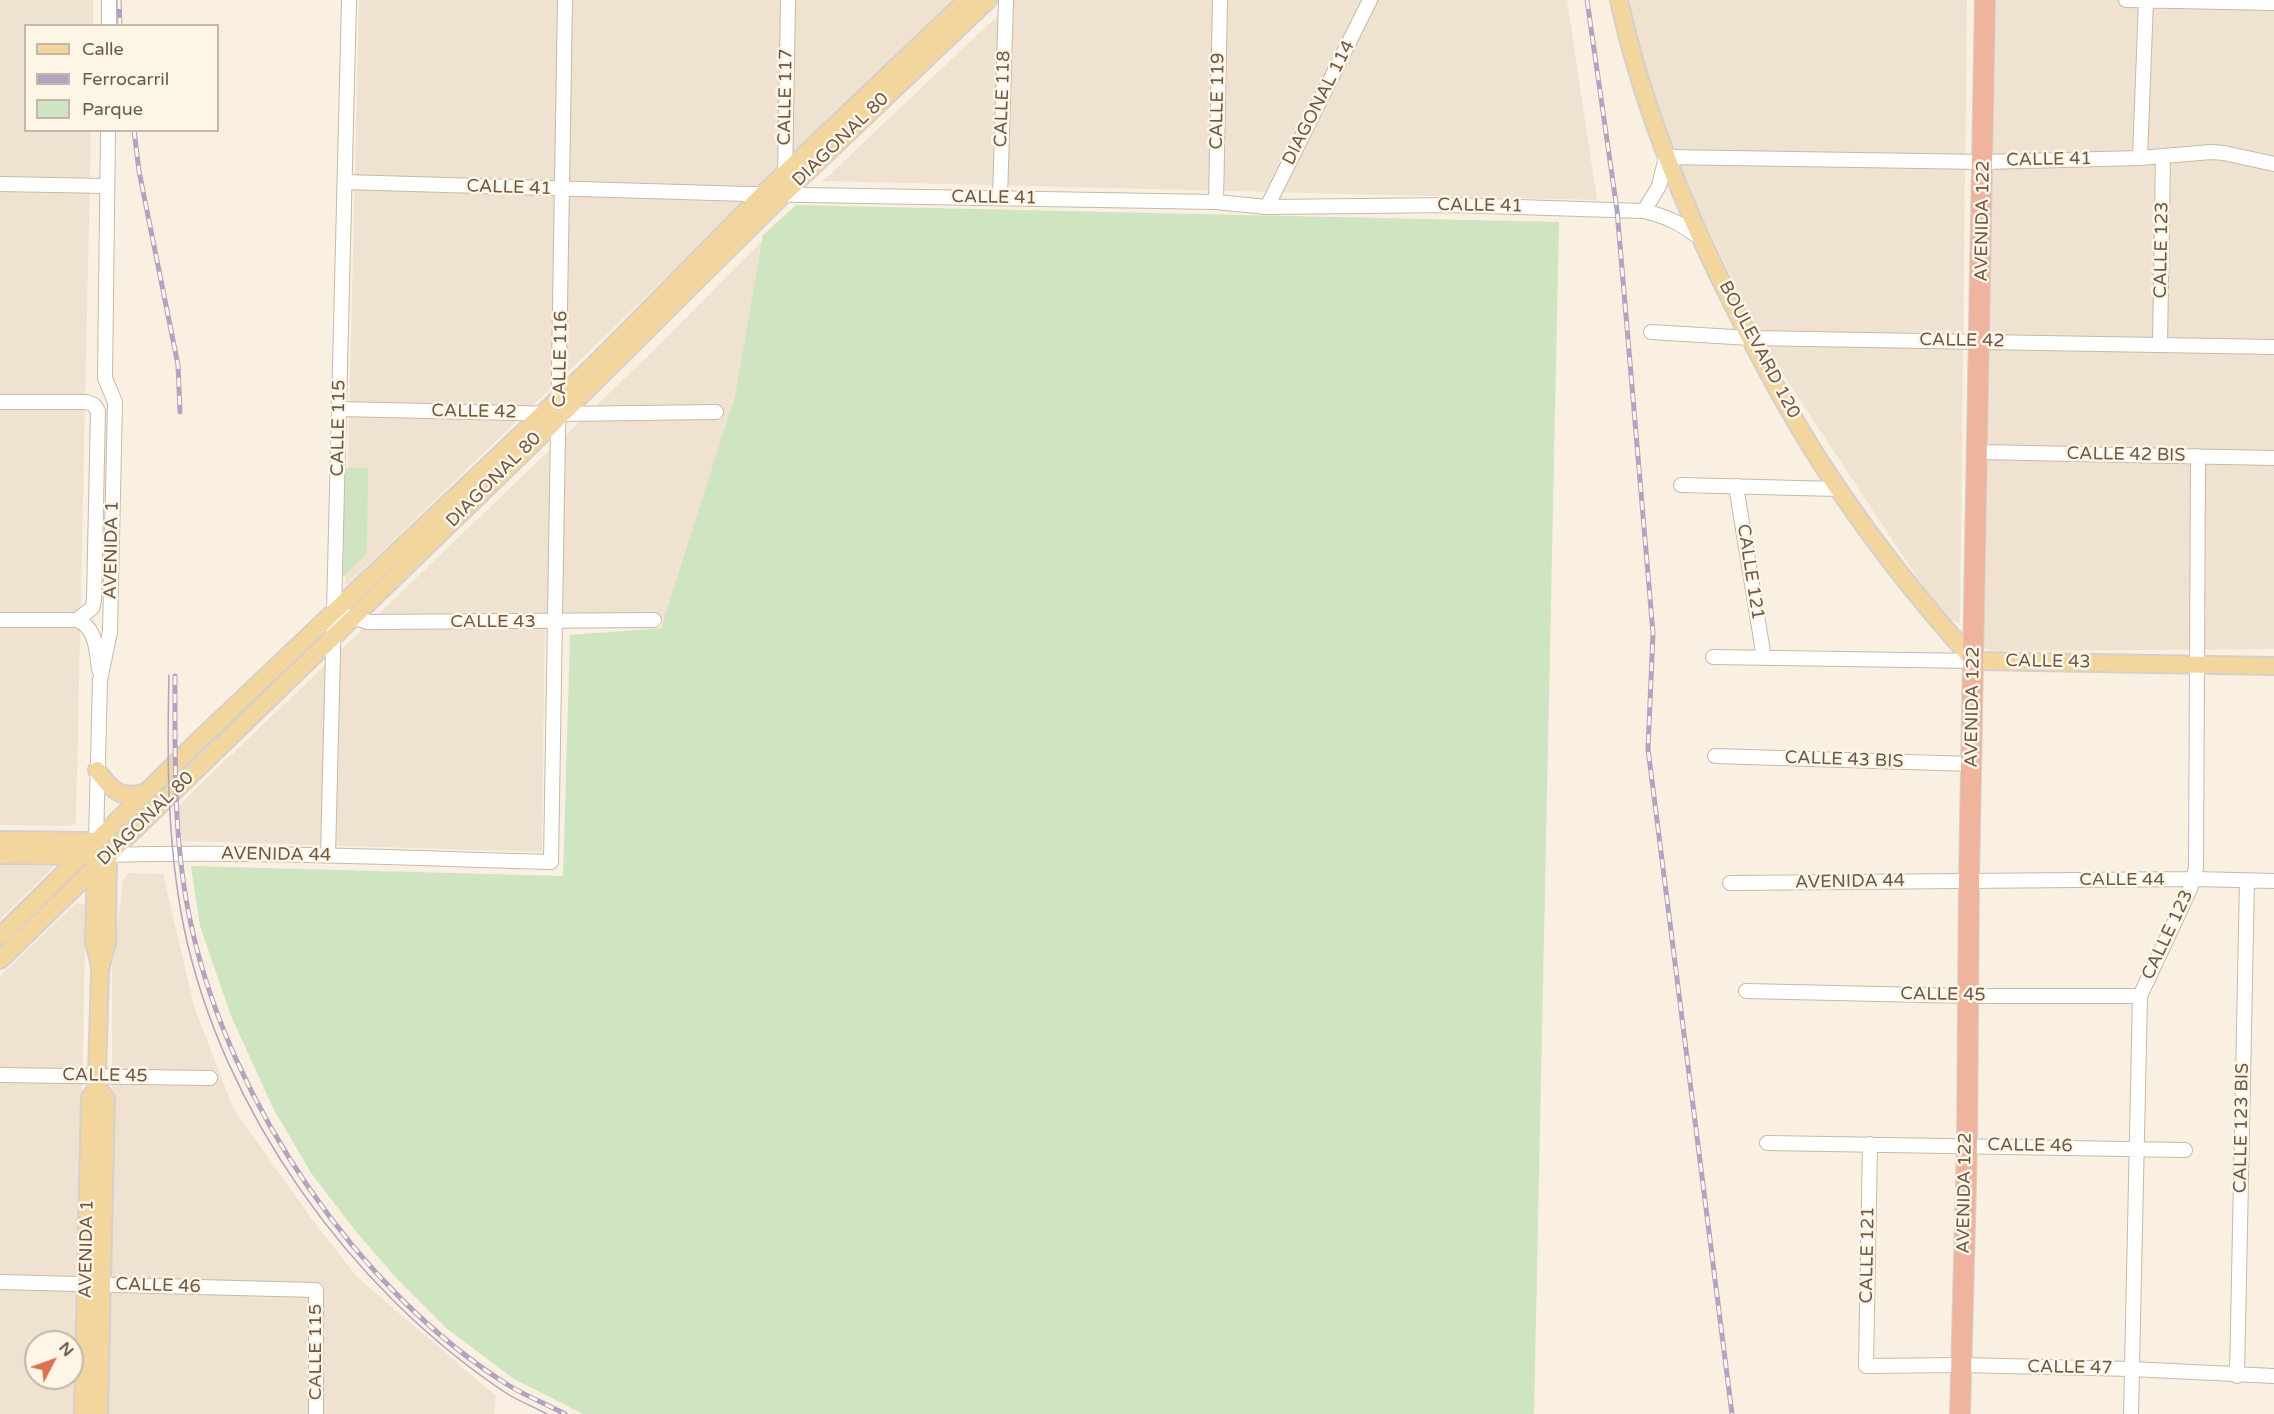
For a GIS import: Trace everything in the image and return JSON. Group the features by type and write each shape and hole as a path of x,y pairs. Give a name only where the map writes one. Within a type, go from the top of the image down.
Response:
{"highway":[{"name":"AVENIDA 122","path":"1960,1414 1984,162 1985,0"}],"main road":[{"name":"DIAGONAL 80","path":"0,960 96,855 146,792 543,414 763,194 967,0"},
{"name":"DIAGONAL 80","path":"0,936 96,855 353,618 785,194 988,0"},
{"name":"BOULEVARD 120","path":"1618,0 1636,70 1666,157 1700,238 1771,379 1838,489 1920,598 1974,661"},
{"name":"CALLE 43","path":"1974,661 2274,666"},
{"path":"97,770 112,788 121,794 132,795 146,792"},
{"name":"AVENIDA 44","path":"0,840 96,855"},
{"name":"AVENIDA 44","path":"0,855 96,855"},
{"name":"AVENIDA 1","path":"83,1414 106,1099 98,1082 100,970 107,942 96,855"},
{"name":"AVENIDA 1","path":"94,1284 99,1414"}],"street":[{"path":"109,0 109,24"},
{"name":"CALLE 115","path":"328,856 349,0"},
{"name":"CALLE 116","path":"551,862 565,0"},
{"name":"CALLE 117","path":"785,194 788,0"},
{"name":"CALLE 118","path":"1000,198 1006,0"},
{"name":"CALLE 119","path":"1216,202 1220,0"},
{"name":"DIAGONAL 114","path":"1267,207 1370,0"},
{"path":"2126,0 2274,3"},
{"path":"2140,158 2146,0"},
{"name":"AVENIDA 1","path":"96,855 100,680 110,632 115,402 105,378 108,132"},
{"name":"CALLE 41","path":"1666,157 1984,162 2140,158 2224,153 2274,164"},
{"name":"CALLE 123","path":"2160,344 2163,156"},
{"path":"1644,211 1659,186 1666,157"},
{"name":"CALLE 41","path":"345,182 763,194 1216,202 1267,207 1452,205 1644,211 1679,222 1700,238"},
{"path":"0,184 107,186"},
{"name":"CALLE 42","path":"1651,332 1750,338 2274,347"},
{"path":"0,402 87,402 100,391 105,378"},
{"name":"AVENIDA 1","path":"77,620 92,608 94,600 98,413 94,405 87,402"},
{"name":"CALLE 42","path":"339,409 543,414 716,412"},
{"name":"CALLE 42 BIS","path":"1978,452 2274,458"},
{"name":"CALLE 123","path":"2131,1414 2140,996 2194,879 2196,867 2198,456"},
{"path":"1681,485 1838,489"},
{"name":"CALLE 121","path":"1736,486 1764,658"},
{"name":"CALLE 43","path":"334,611 368,622 654,620"},
{"path":"0,620 77,620 86,625 93,633 100,680"},
{"name":"CALLE 43","path":"1713,657 1974,661"},
{"name":"CALLE 43 BIS","path":"1715,756 1972,764"},
{"name":"AVENIDA 44","path":"96,855 328,856 551,862"},
{"name":"AVENIDA 44","path":"1730,883 1969,880"},
{"name":"CALLE 44","path":"1969,880 2274,881"},
{"name":"CALLE 123 BIS","path":"2237,1376 2247,881"},
{"name":"CALLE 45","path":"1746,991 1968,996 2140,996"},
{"name":"CALLE 45","path":"0,1075 98,1082 210,1078"},
{"name":"CALLE 46","path":"1767,1143 2185,1150"},
{"name":"CALLE 121","path":"1866,1366 1870,1144"},
{"name":"CALLE 46","path":"0,1282 316,1290"},
{"name":"CALLE 115","path":"316,1290 316,1414"},
{"name":"CALLE 47","path":"1866,1366 1961,1365 2274,1376"}],"shaded area":[{"path":"0,0 93,0 93,24 24,24 24,132 91,132 76,822 72,826 0,825"},
{"path":"359,0 953,0 345,587"},
{"path":"1014,0 1567,0 1597,200 823,181"},
{"path":"1622,0 1967,0 1960,623 1945,620 1765,347 1681,173"},
{"path":"1995,0 2274,0 2274,649 2001,651 1987,650 1977,638"},
{"path":"773,230 742,403 666,619 545,614 542,852 182,841 178,806 652,352"},
{"path":"0,865 55,866 0,919"},
{"path":"128,873 163,874 194,1006 233,1108 314,1222 358,1278 496,1396 494,1414 108,1414 112,1275 112,969 123,880"},
{"path":"76,903 86,904 77,1330 24,1330 24,1390 76,1390 75,1414 0,1414 0,976"}],"green space":[{"path":"796,205 1559,222 1534,1414 583,1414 514,1379 446,1328 399,1281 358,1234 311,1173 273,1108 231,1016 200,926 191,866 563,876 570,635 661,628 735,396 763,235"},
{"path":"345,468 368,468 367,554 343,577"}],"tram line":[{"path":"169,675 169,802 178,896 202,996 228,1063 261,1127 300,1189 344,1247 394,1301 447,1349 503,1391 547,1414"}],"railway":[{"path":"119,0 120,24"},
{"path":"1587,0 1617,210 1653,633 1648,749 1732,1414"},
{"path":"134,132 139,171 178,365 180,412"},
{"path":"175,676 175,772 178,835 192,929 211,995 237,1060 269,1125 308,1187 352,1245 400,1298 453,1345 508,1385 565,1414"}]}
